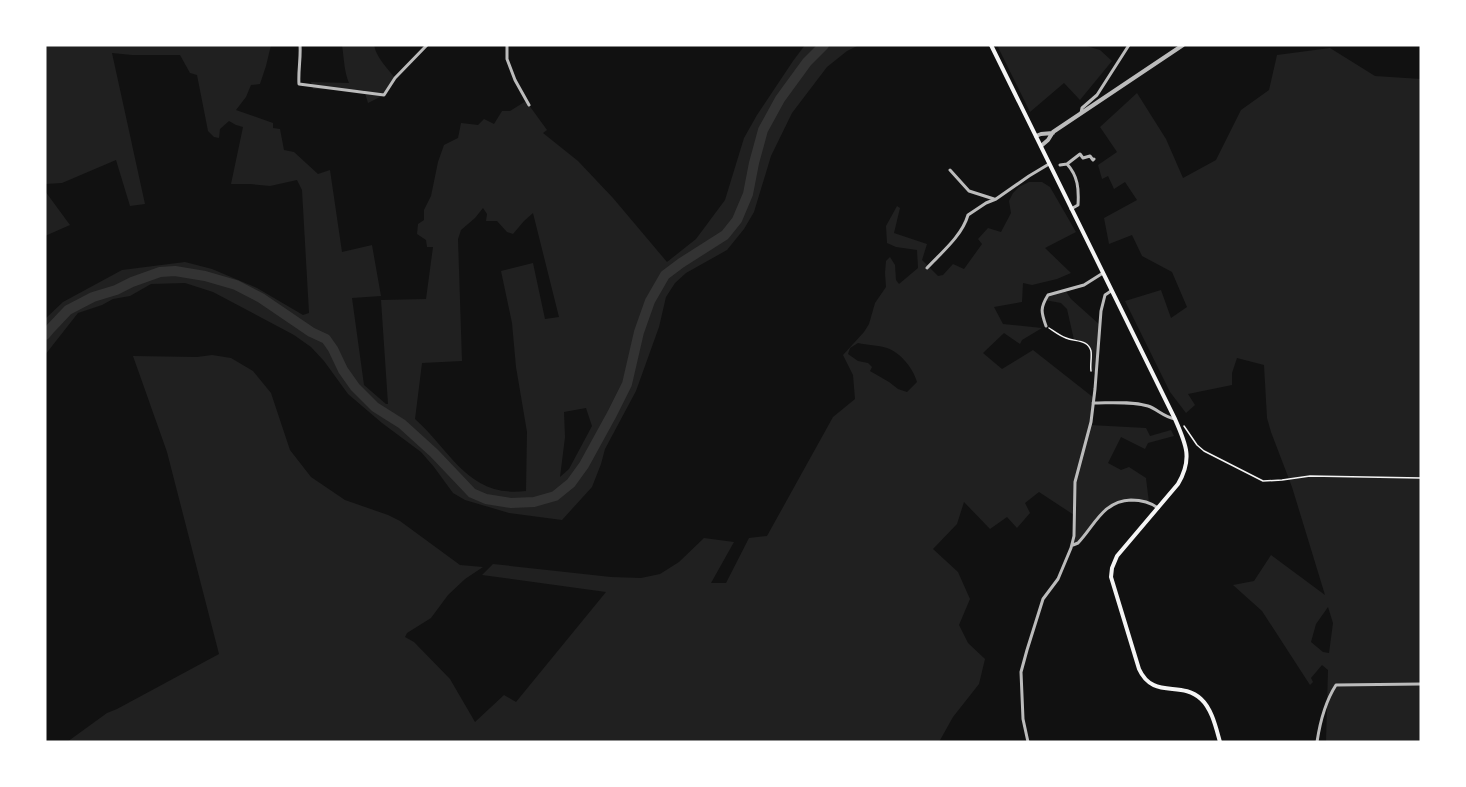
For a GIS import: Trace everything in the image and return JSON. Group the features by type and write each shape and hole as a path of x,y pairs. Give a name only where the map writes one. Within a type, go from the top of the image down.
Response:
{"main road":[{"path":"991,45 1184,441 1187,462 1178,484 1113,562 1112,582 1139,669 1144,677 1150,684 1159,688 1188,692 1203,700 1220,742"}],"street":[{"path":"300,45 299,84 384,95 395,78 427,45"},
{"path":"507,45 507,60 529,105"},
{"path":"1081,115 1080,111 1097,95 1129,45"},
{"path":"1036,136 1053,132 1081,115 1183,45"},
{"path":"1041,146 1053,132"},
{"path":"1060,165 1067,164 1080,154 1083,158 1090,156 1094,159"},
{"path":"927,268 960,231 968,215 1049,164"},
{"path":"1067,164 1073,170 1077,180 1078,205 1071,209"},
{"path":"950,170 969,191 996,199"},
{"path":"1046,326 1041,306 1048,295 1084,285 1103,273"},
{"path":"1028,742 1023,719 1021,672 1043,599 1058,579 1072,545 1076,482 1091,422 1101,311 1106,295 1112,291"},
{"path":"1093,403 1136,403 1151,407 1168,418 1174,419"},
{"path":"1072,545 1078,543 1103,511 1113,503 1138,500 1158,508"},
{"path":"1317,742 1320,723 1331,692 1336,685 1421,684"}],"path":[{"path":"1046,326 1069,340 1083,341 1091,353 1091,370 1096,374"},
{"path":"1174,419 1179,419 1197,445 1204,451 1263,481 1310,477 1421,478"}],"shaded area":[{"path":"45,45 271,45 260,84 251,85 246,97 236,110 273,123 273,128 280,129 284,150 294,152 318,174 330,170 342,252 372,245 381,296 352,298 364,385 388,404 381,300 426,299 433,247 427,247 426,240 417,234 418,224 424,220 424,210 431,196 444,145 458,138 461,123 478,125 484,119 494,124 502,111 510,111 526,101 547,130 543,133 578,161 667,262 696,239 725,200 744,138 805,45 859,45 847,51 827,67 792,113 771,156 754,212 744,229 727,250 686,273 675,283 666,297 659,327 636,391 605,449 592,487 562,520 509,513 465,500 453,493 421,452 348,394 311,347 294,335 213,292 185,283 151,284 130,296 113,299 78,313 45,355 45,319 63,302 122,270 185,262 212,269 257,288 303,315 309,313 302,190 297,180 270,186 231,184 243,127 229,121 220,129 219,138 214,137 208,131 197,75 190,73 180,55 112,53 145,204 130,206 116,160 62,183 45,184","holes":["483,208 487,214 486,221 497,221 507,232 513,234 533,213 559,317 545,319 533,263 501,271 512,323 516,367 527,432 526,491 506,491 489,487 475,480 415,419 422,363 462,361 458,239 461,230","586,408 592,426 569,469 560,477 565,437 564,412"]},
{"path":"342,45 374,45 379,58 395,78 384,95 368,103 364,90 313,89 311,82 349,83"},
{"path":"997,45 1083,45 1100,50 1112,61 1080,100 1064,83 1030,112"},
{"path":"1330,48 1375,76 1421,79 1421,742 1326,742 1328,670 1322,665 1311,678 1313,682 1310,685 1262,611 1233,585 1254,581 1271,555 1325,595 1292,487 1267,418 1264,365 1237,358 1232,373 1232,385 1188,394 1195,405 1186,413 1170,392 1125,301 1161,290 1171,318 1187,307 1172,272 1142,256 1132,235 1109,244 1104,218 1137,200 1125,182 1114,189 1108,176 1102,179 1098,165 1117,152 1100,127 1137,93 1166,139 1183,178 1216,160 1241,110 1269,90 1277,55","holes":["1328,607 1333,623 1329,653 1323,652 1311,642 1316,624"]},
{"path":"1029,182 1042,182 1050,187 1076,232 1045,248 1071,273 1032,285 1023,283 1022,302 994,307 1003,324 1042,328 1022,340 1020,344 1004,333 983,353 1002,369 1033,350 1094,398 1090,425 1146,428 1150,436 1171,430 1174,436 1148,443 1145,449 1121,437 1108,463 1121,470 1129,467 1146,478 1149,503 1125,500 1103,511 1078,543 1072,545 1074,515 1039,492 1025,503 1030,513 1017,528 1007,517 990,529 964,502 957,524 933,549 958,572 970,599 959,625 968,643 985,659 979,684 953,717 939,742 67,742 107,713 219,654 167,452 133,356 197,357 212,355 231,358 253,371 271,393 290,450 311,477 345,500 400,521 460,565 483,567 465,579 448,595 431,618 407,633 405,637 414,642 450,679 475,722 504,695 516,702 606,592 482,575 493,564 611,577 641,578 660,574 679,562 704,538 734,542 711,583 726,583 749,538 767,536 833,417 855,399 853,375 843,355 864,332 869,324 875,303 886,287 886,261 890,257 895,265 896,280 899,284 918,268 917,250 896,247 887,243 886,226 897,206 900,208 894,233 927,244 922,260 938,276 943,275 953,264 964,269 982,244 978,239 988,228 1001,232 1011,213 1009,201 1019,187","holes":["858,343 884,347 897,353 909,366 917,382 907,392 898,389 870,371 872,367 868,363 858,361 848,354 850,348"]},
{"path":"45,191 70,225 45,236"},
{"path":"1065,290 1071,299 1100,325 1096,374 1091,370 1089,347 1081,341 1074,340 1067,309 1061,303 1045,300 1048,295"}],"waterway":[{"path":"45,335 68,310 93,297 160,272 175,271 205,276 236,285 326,339 355,387 375,407 402,424 434,453 472,493 486,499 511,503 534,502 555,496 571,483 584,465 627,384 639,332 650,301 665,275 725,235 737,220 748,194 763,130 780,99 807,62 824,45"}]}
